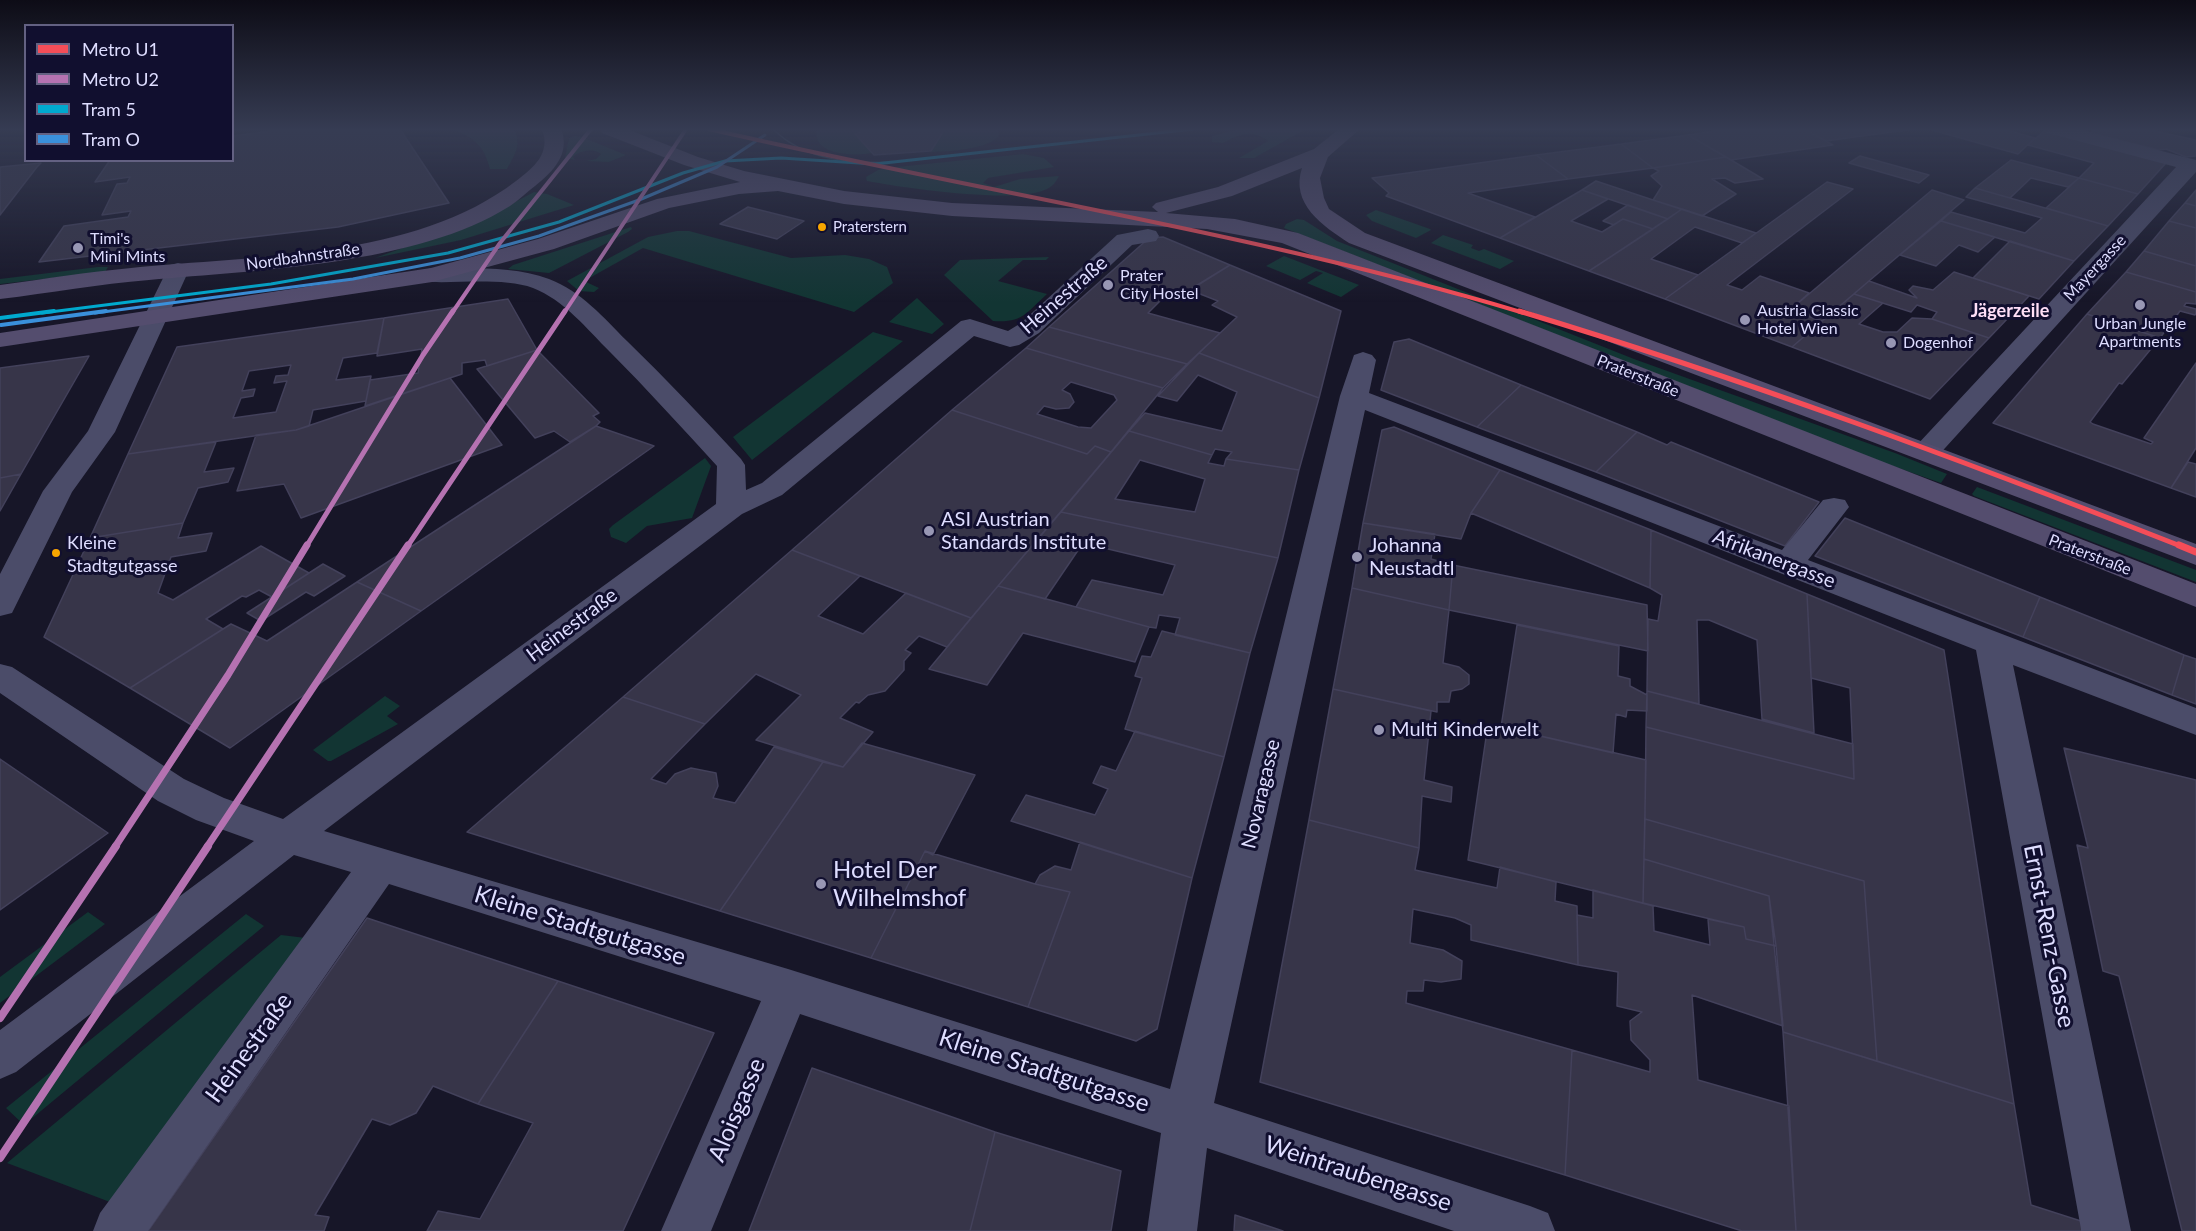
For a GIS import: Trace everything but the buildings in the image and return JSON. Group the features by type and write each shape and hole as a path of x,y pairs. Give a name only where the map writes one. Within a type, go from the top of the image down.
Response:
{"main road":[{"name":"Nordbahnstraße","path":"0,292 115,276 326,256 404,240 438,229 494,207 526,186"},
{"path":"432,276 546,244 664,203 739,188 760,186"},
{"path":"789,186 887,203 953,210 1067,215 1149,209 1207,198 1236,186"},
{"name":"Praterstraße","path":"1310,186 1313,201 1322,215 1357,238 2196,555"},
{"name":"Praterstraße","path":"1067,215 1217,221 1258,228 1290,238 2196,596"},
{"name":"Nordbahnstraße","path":"0,340 432,276"}],"street":[{"name":"Mayergasse","path":"1926,452 2173,186"},
{"name":"Heinestraße","path":"0,1057 288,837 731,507 772,489 970,326 1010,340 1030,328 1125,240 1148,236"},
{"path":"0,605 58,491 102,432 178,270"},
{"path":"432,276 516,277 540,283 567,298 668,396 731,465 731,507"},
{"name":"Novaragasse","path":"1172,1231 1187,1117 1363,360"},
{"name":"Afrikanergasse","path":"1353,396 2196,722"},
{"path":"1788,564 1834,507"},
{"name":"Ernst-Renz-Gasse","path":"1992,643 2106,1229"},
{"name":"Kleine Stadtgutgasse","path":"0,676 171,790 210,809 288,837 788,989 1187,1117"},
{"name":"Heinestraße","path":"118,1231 380,865"},
{"name":"Aloisgasse","path":"686,1231 788,989"},
{"name":"Weintraubengasse","path":"1187,1117 1530,1231"}],"green space":[{"path":"903,186 1051,186 1027,194 1006,195"},
{"path":"534,192 547,194 574,205 461,240 375,258 483,219"},
{"path":"1376,210 1431,230 1416,238 1372,221 1366,215"},
{"path":"1297,219 1304,220 1337,241 1634,359 1947,474 1941,483 1887,464 1284,228 1286,224"},
{"path":"631,227 632,229 628,232 549,273 508,269 513,265"},
{"path":"689,231 791,258 845,255 869,259 887,267 893,283 854,312 643,248 584,281 599,288 594,292 579,291 567,281 648,237"},
{"path":"1443,235 1473,245 1471,248 1479,251 1484,249 1514,261 1500,269 1431,243"},
{"path":"1284,256 1359,285 1341,297 1307,283 1323,273 1316,271 1300,280 1266,266"},
{"path":"1049,257 1046,260 1023,260 998,281 1047,294 1029,311 1011,320 993,321 944,275 960,260"},
{"path":"108,267 105,272 0,284 0,279"},
{"path":"917,298 944,324 932,334 889,322"},
{"path":"873,332 903,341 752,460 733,437"},
{"path":"705,458 711,466 692,518 647,526 626,543 611,537 609,529 613,525"},
{"path":"1977,487 2196,570 2196,582 1974,496 1972,494"},
{"path":"385,696 400,706 387,716 398,724 331,761 313,750"},
{"path":"88,912 105,924 0,1003 0,977"},
{"path":"246,914 264,926 24,1125 6,1108"},
{"path":"281,935 306,938 110,1202 7,1163"}],"metro line":[{"name":"U2","path":"0,1018 47,951 228,675 423,355 500,243 545,186"},
{"name":"U2","path":"0,1158 648,186"},
{"name":"U1","path":"976,186 1235,240 1409,281 1509,308 1609,338 1807,404 2002,476 2196,552"}],"tram line":[{"name":"5","path":"0,318 325,277 432,257 544,227 648,186"},
{"name":"O","path":"1,325 353,279 460,258 539,236 671,186"}],"place":[{"name":"Praterstern","path":"822,227"},
{"name":"Timi's Mini Mints","path":"78,248"},
{"name":"Prater City Hostel","path":"1108,285"},
{"name":"Urban Jungle Apartments","path":"2140,305"},
{"name":"Austria Classic Hotel Wien","path":"1745,320"},
{"name":"Dogenhof","path":"1891,343"},
{"name":"ASI Austrian Standards Institute","path":"929,531"},
{"name":"Kleine Stadtgutgasse","path":"56,553"},
{"name":"Johanna Neustadtl","path":"1357,557"},
{"name":"Multi Kinderwelt","path":"1379,730"},
{"name":"Hotel Der Wilhelmshof","path":"821,884"}],"district":[{"name":"Jägerzeile","path":"2010,311"}]}
